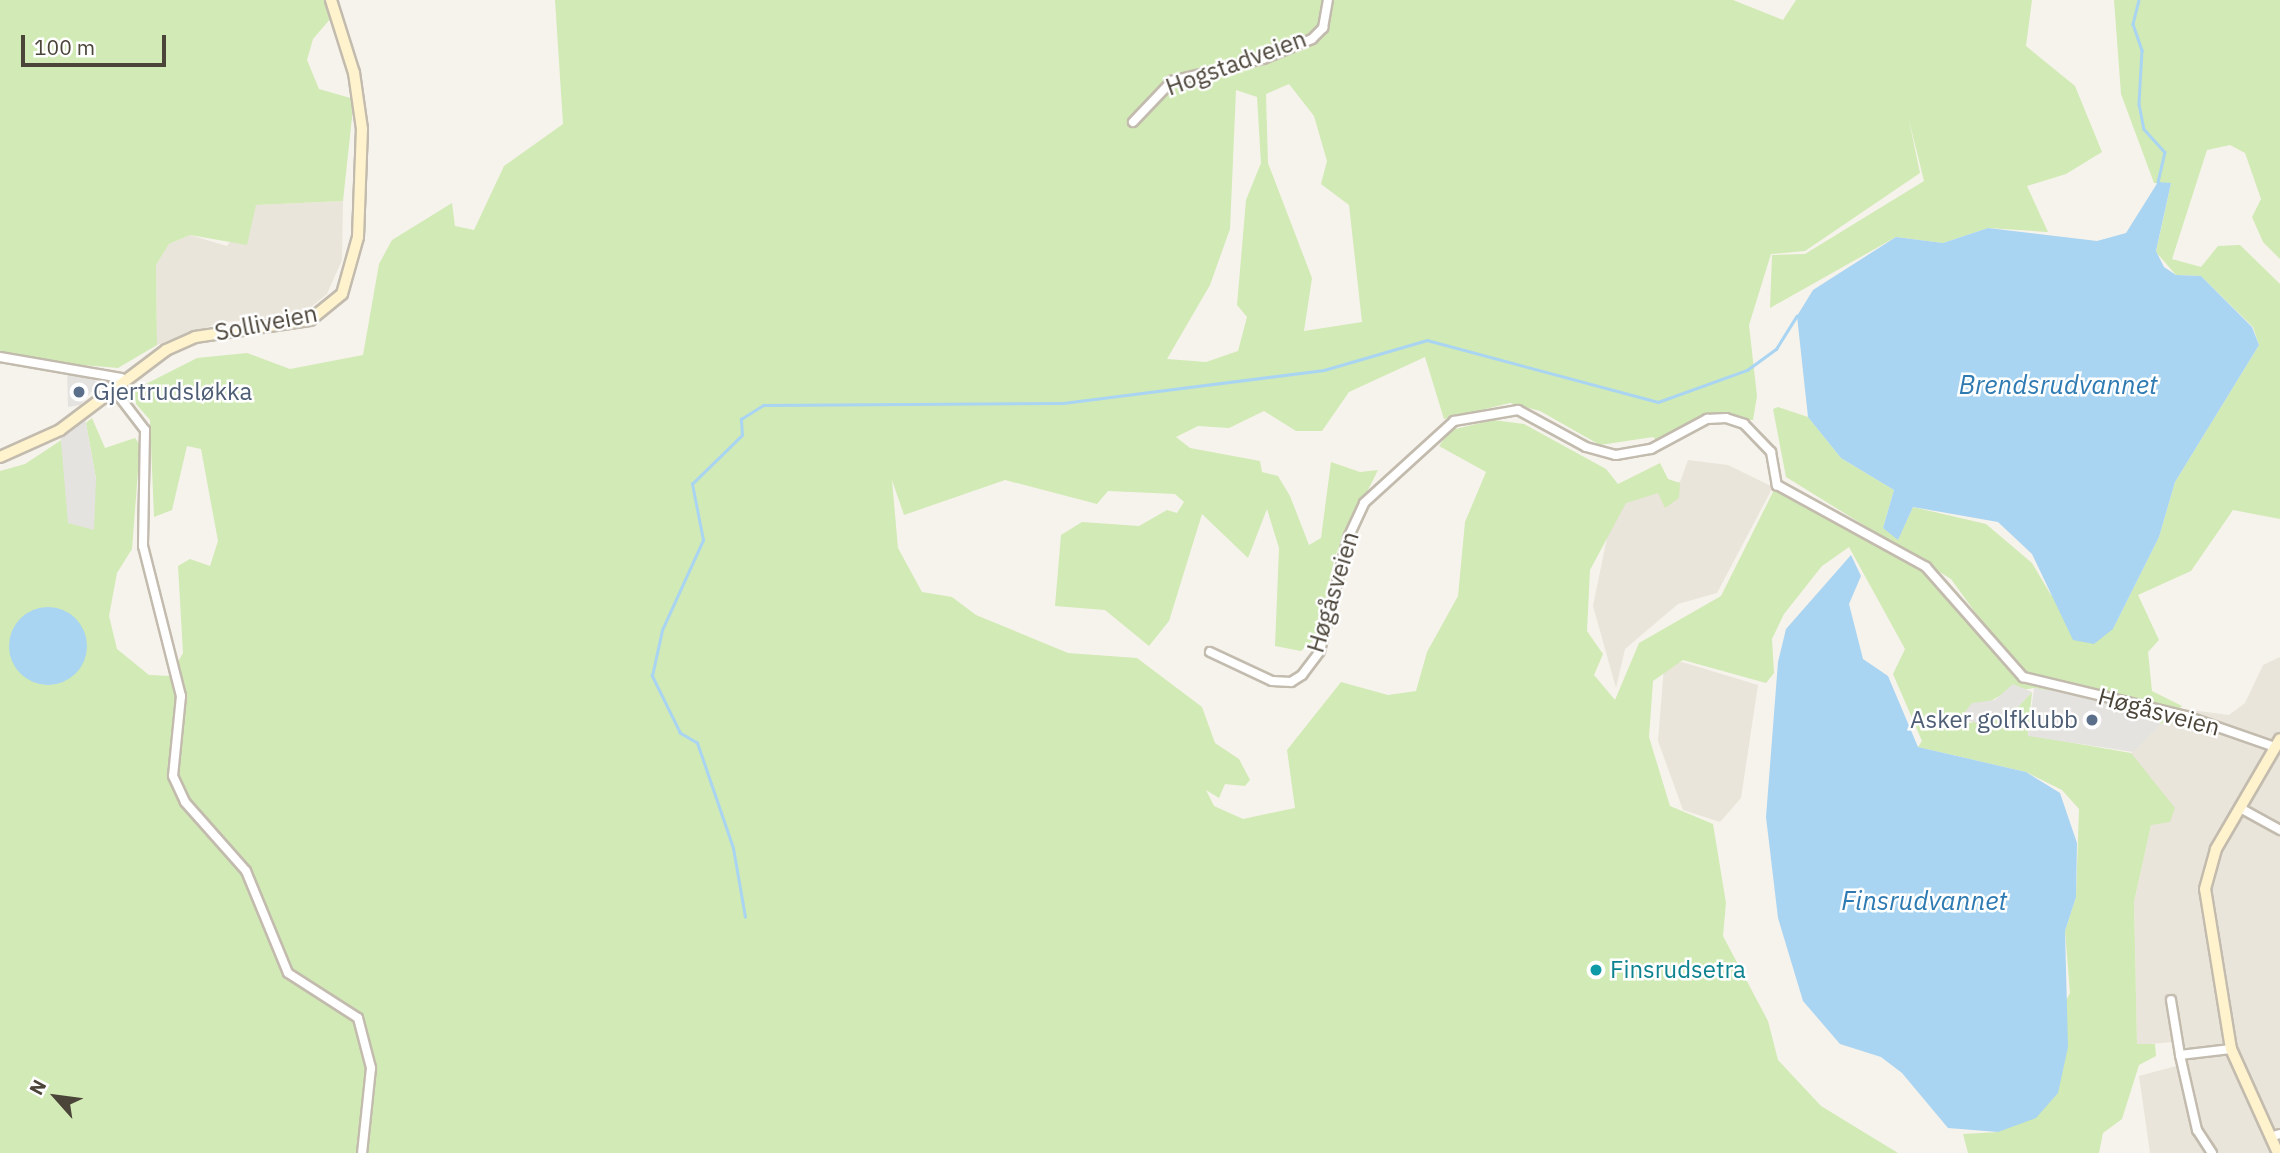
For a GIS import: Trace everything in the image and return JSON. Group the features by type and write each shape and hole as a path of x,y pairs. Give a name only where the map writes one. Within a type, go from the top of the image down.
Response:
{"street":[{"name":"Solliveien","path":"0,457 60,430 121,378 195,337 310,320 342,295 358,237 362,129 354,73 331,0"},
{"name":"Hogstadveien","path":"1133,122 1172,81 1263,59 1312,39 1323,27 1328,0"},
{"path":"0,357 121,378"},
{"path":"112,387 145,430 145,556 181,696 173,776 186,802 246,872 288,972 358,1018 371,1068 362,1153"},
{"name":"Høgåsveien","path":"1210,652 1272,681 1292,682 1302,675 1320,651 1348,538 1364,503 1441,429 1475,414 1518,410 1586,447 1616,455 1651,449 1707,419 1726,418 1744,424 1771,452 1777,485 1926,567 2023,677 2186,716 2278,743"},
{"path":"2278,743 2216,849 2206,890 2231,1049 2276,1135 2278,1153"},
{"path":"2240,808 2280,830"},
{"path":"2171,1000 2197,1130 2212,1153"},
{"path":"2180,1055 2231,1049"}],"shaded area":[{"path":"343,201 342,260 327,294 300,316 222,322 157,345 156,265 169,244 190,235 227,246 256,205"},
{"name":"Gjertrudsløkka","path":"67,372 100,382 80,405 68,407"},
{"path":"84,412 96,479 94,530 68,523 60,430"},
{"path":"1688,460 1728,465 1773,487 1717,593 1678,604 1625,649 1616,688 1593,606 1613,508 1637,485 1680,482"},
{"path":"2280,657 2280,1153 2150,1153 2139,1076 2176,1066 2173,1042 2137,1045 2134,902 2151,825 2131,753 2177,708 2229,715 2245,703 2263,665"},
{"path":"1682,662 1758,685 1741,798 1720,822 1683,810 1658,741 1664,667"},
{"path":"2013,684 2032,692 2015,710 1981,724 1960,719 1972,703 1995,700"},
{"name":"Asker golfklubb","path":"2034,688 2097,697 2161,724 2133,752 2028,736"}],"green space":[{"path":"0,0 324,0 331,18 313,39 307,60 319,89 354,99 343,201 256,205 247,245 190,235 169,244 156,265 157,345 118,368 0,358"},
{"path":"555,0 1733,0 1783,20 1796,0 2032,0 2026,46 2075,86 2102,152 2066,174 2027,186 2048,232 1988,228 1943,243 1896,237 1770,308 1772,255 1805,254 1924,181 1909,120 1920,173 1805,251 1771,254 1749,325 1757,396 1753,420 1696,418 1664,447 1653,437 1600,445 1540,411 1510,403 1444,419 1425,357 1349,392 1322,431 1296,431 1264,411 1229,428 1198,426 1176,437 1190,448 1260,461 1262,472 1278,476 1290,496 1309,545 1321,538 1331,462 1360,472 1378,470 1335,556 1317,637 1301,651 1275,646 1279,548 1267,509 1248,558 1202,514 1169,621 1149,646 1105,610 1055,606 1061,535 1082,522 1139,526 1167,510 1177,513 1184,502 1175,494 1108,491 1097,504 1005,480 904,515 892,480 898,548 922,592 952,597 976,615 1068,653 1137,658 1202,707 1215,743 1239,759 1250,780 1245,786 1225,784 1219,798 1206,790 1214,806 1243,819 1295,808 1287,750 1341,682 1388,695 1416,691 1427,652 1458,596 1465,522 1486,472 1439,446 1451,430 1493,420 1524,424 1606,469 1618,484 1660,463 1668,479 1680,483 1679,498 1665,508 1658,493 1626,503 1590,570 1587,631 1603,654 1594,675 1615,700 1639,643 1721,596 1779,480 1943,578 2006,655 1951,579 1786,477 1773,409 1778,407 1808,417 1841,458 1894,490 1883,528 1898,539 1913,507 1986,524 2032,563 2051,595 2113,629 2159,537 2175,482 2259,345 2253,327 2201,276 2176,275 2156,252 2171,183 2154,183 2121,94 2114,0 2280,0 2280,259 2263,242 2252,217 2261,199 2245,153 2230,145 2207,150 2172,259 2201,267 2218,246 2240,245 2280,284 2280,519 2233,510 2191,571 2138,595 2159,640 2148,652 2152,691 2182,706 2161,724 2149,715 2034,688 2005,693 1960,718 1970,723 2015,710 2032,692 2028,735 2131,753 2175,808 2170,822 2151,825 2134,902 2137,1044 2155,1044 2156,1056 2139,1065 2122,1119 2103,1133 2099,1153 1968,1153 1963,1134 1998,1132 2070,993 2065,931 2076,897 2079,809 2062,790 2026,772 1918,747 1922,741 1893,674 1905,649 1849,547 1822,566 1784,614 1772,639 1774,673 1766,683 1683,660 1653,681 1649,737 1670,806 1713,824 1726,903 1723,936 1768,1021 1778,1060 1821,1106 1898,1153 0,1153 0,471 25,464 63,439 96,479 86,423 92,418 105,448 135,438 140,445 132,549 117,573 109,616 117,649 149,675 170,676 183,653 178,566 190,559 210,566 218,541 201,449 187,446 172,510 154,517 150,420 136,404 134,390 197,358 247,353 290,369 363,355 379,264 392,240 452,203 455,226 474,230 504,166 563,124","holes":["1289,84 1314,116 1327,161 1321,184 1349,205 1362,322 1304,331 1312,278 1268,163 1266,94","1236,90 1257,97 1261,163 1246,200 1237,305 1247,317 1238,351 1206,362 1167,359 1210,285 1230,229"]}],"water":[{"name":"Brendsrudvannet","path":"2158,182 2171,183 2156,251 2164,267 2176,275 2201,276 2252,327 2259,345 2175,482 2159,537 2113,629 2094,644 2073,640 2032,554 1998,522 1913,507 1898,540 1883,528 1894,490 1841,458 1808,417 1797,316 1813,290 1896,237 1943,243 1988,228 2097,241 2126,233"},
{"name":"Finsrudvannet","path":"1851,555 1861,576 1849,604 1863,659 1888,676 1918,747 2026,772 2060,793 2077,843 2076,897 2065,931 2068,1047 2058,1093 2036,1118 1998,1132 1948,1128 1902,1073 1881,1057 1840,1044 1803,1001 1778,918 1766,817 1778,662 1786,629"},
{"path":"48,607 63,610 76,618 84,631 87,646 84,661 76,674 63,682 48,685 33,682 20,674 12,661 9,646 12,631 20,618 33,610"}],"waterway":[{"path":"2139,0 2133,24 2142,50 2139,104 2144,129 2165,152 2158,182"},
{"path":"745,917 733,848 697,743 680,733 652,676 662,630 703,540 692,484 742,435 741,419 763,405 1063,403 1324,370 1427,340 1658,402 1747,370 1776,349 1797,316"}],"place":[{"name":"Gjertrudsløkka","path":"79,392"},
{"name":"Asker golfklubb","path":"2092,720"},
{"name":"Finsrudsetra","path":"1596,970"}]}
